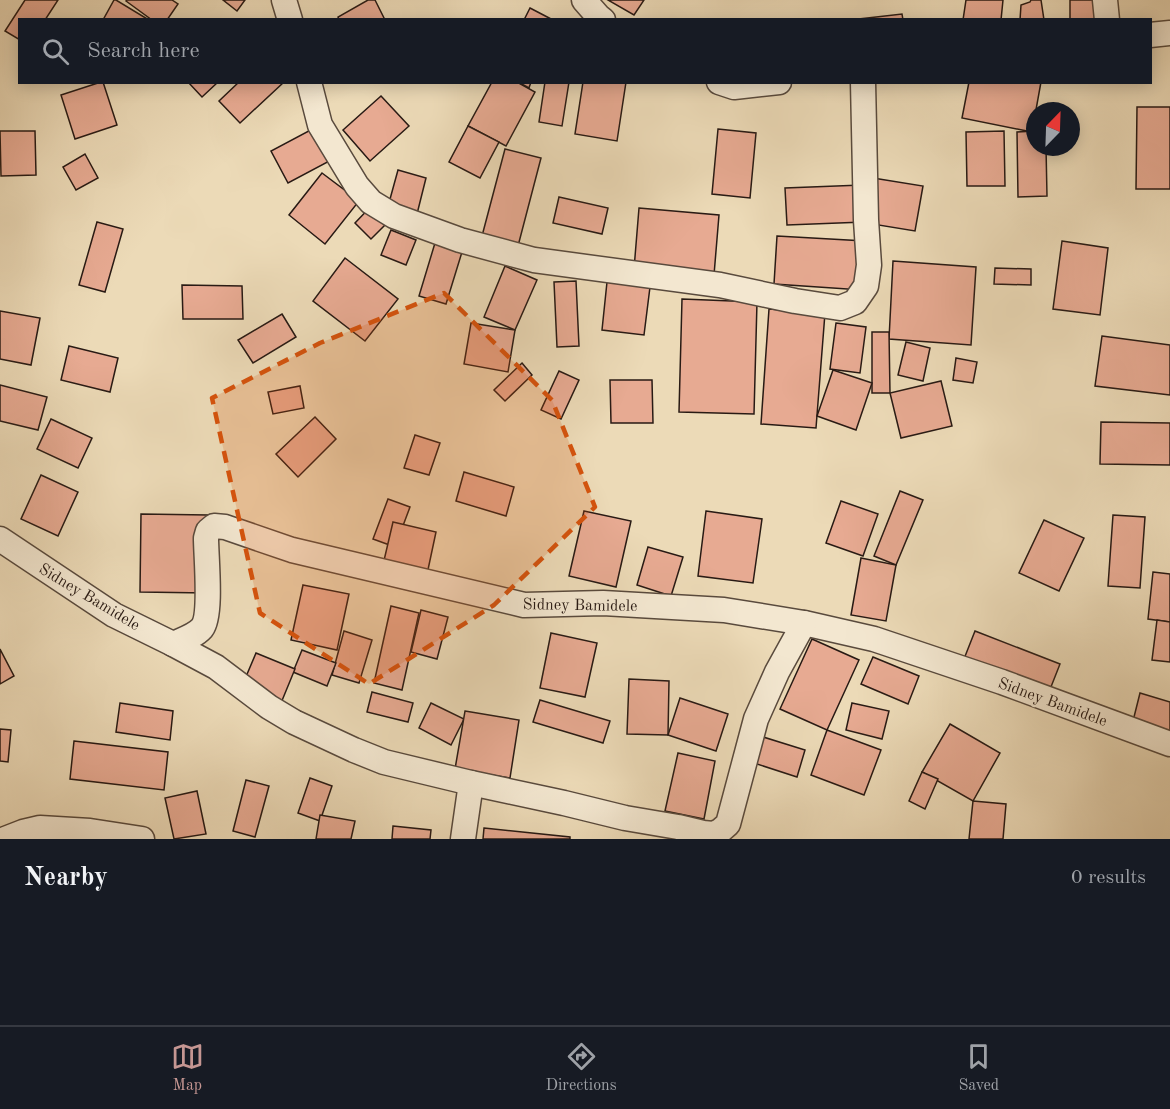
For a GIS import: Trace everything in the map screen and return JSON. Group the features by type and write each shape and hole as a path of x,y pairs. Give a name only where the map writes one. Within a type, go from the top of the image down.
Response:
{"street":[{"path":"284,0 289,18"},
{"path":"584,0 600,18"},
{"path":"1105,0 1107,18"},
{"path":"1152,35 1170,33"},
{"path":"310,84 320,125 357,186 371,202 394,216 460,240 534,260 720,285 840,308 855,302 867,286 869,265 863,84"},
{"path":"725,84 734,87 761,84"},
{"name":"Sidney Bamidele","path":"0,539 114,615 173,644 194,634 202,628 206,620 208,589 206,538 208,531 214,525 292,550 524,605 603,603 724,610 804,623 874,639 1013,686 1170,744"},
{"path":"173,644 216,667 269,707 294,722 384,762 625,818 713,834 728,824 756,719 777,672 804,623"},
{"path":"463,839 471,783"},
{"path":"2,838 40,828 90,831 142,839"}],"highlighted area":[{"path":"444,293 552,400 595,507 494,605 369,684 260,613 212,398 320,343"}],"building":[{"path":"25,0 58,0 46,18 18,18 18,39 5,31"},
{"path":"116,0 146,18 104,18"},
{"path":"172,0 178,4 168,18 149,18 126,1"},
{"path":"223,0 245,0 237,11"},
{"path":"368,0 375,0 384,18 338,18"},
{"path":"608,0 644,0 634,15"},
{"path":"966,0 1003,0 1001,18 963,18"},
{"path":"1041,0 1044,18 1020,18 1021,5"},
{"path":"1070,0 1098,0 1099,18 1070,18"},
{"path":"530,8 549,18 525,18"},
{"path":"902,14 903,18 868,18"},
{"path":"95,84 104,84 117,125 75,139 61,95"},
{"path":"190,84 216,84 202,97"},
{"path":"237,84 282,84 240,123 219,101"},
{"path":"491,84 521,84 535,92 506,146 468,126"},
{"path":"545,84 569,84 562,126 539,122"},
{"path":"583,84 626,84 617,141 575,134"},
{"path":"969,84 1041,84 1037,102 1026,102 1026,131 962,118"},
{"path":"381,96 409,126 370,161 343,130"},
{"path":"1137,107 1170,107 1170,189 1136,189"},
{"path":"320,125 337,157 288,183 271,151"},
{"path":"468,126 499,142 480,178 449,162"},
{"path":"718,129 756,133 750,198 712,194"},
{"path":"0,131 35,131 36,175 1,176"},
{"path":"1004,131 1005,186 967,186 966,132"},
{"path":"1017,132 1026,132 1026,156 1046,156 1047,196 1018,197"},
{"path":"505,149 541,158 518,246 482,236"},
{"path":"85,154 98,178 76,190 63,167"},
{"path":"398,170 426,178 416,218 387,210"},
{"path":"322,173 359,201 325,244 289,215"},
{"path":"873,178 923,186 915,231 866,223"},
{"path":"862,185 864,222 787,225 785,188"},
{"path":"559,197 608,208 602,234 553,223"},
{"path":"377,200 394,216 371,239 355,223"},
{"path":"639,208 719,215 714,275 634,269"},
{"path":"97,222 123,229 105,292 79,285"},
{"path":"391,230 416,240 406,265 381,255"},
{"path":"777,236 865,241 862,290 774,284"},
{"path":"1062,241 1108,248 1100,315 1053,309"},
{"path":"435,243 462,252 446,304 419,296"},
{"path":"345,258 398,299 365,341 313,301"},
{"path":"893,261 976,267 971,345 889,339"},
{"path":"505,266 537,280 515,330 484,317"},
{"path":"995,268 1031,269 1031,285 994,284"},
{"path":"576,281 579,346 557,347 554,282"},
{"path":"607,282 650,287 644,335 602,330"},
{"path":"182,285 242,286 243,319 183,319"},
{"path":"682,299 757,302 754,414 679,412"},
{"path":"769,309 825,313 816,428 761,424"},
{"path":"0,311 40,318 31,365 0,359"},
{"path":"282,314 296,337 253,363 238,340"},
{"path":"471,323 515,330 508,372 464,364"},
{"path":"836,323 866,327 860,373 830,369"},
{"path":"872,332 889,332 890,393 872,393"},
{"path":"1102,336 1170,345 1170,395 1095,386"},
{"path":"906,342 930,348 923,381 898,375"},
{"path":"69,346 118,358 110,392 61,380"},
{"path":"956,358 977,362 973,383 953,380"},
{"path":"522,363 532,375 505,401 494,390"},
{"path":"833,370 872,383 856,430 817,416"},
{"path":"559,371 579,380 561,419 541,410"},
{"path":"610,380 652,380 653,423 611,423"},
{"path":"941,381 952,426 901,438 890,393"},
{"path":"0,385 47,397 38,430 0,421"},
{"path":"300,386 304,408 273,414 268,392"},
{"path":"315,417 336,439 298,477 276,454"},
{"path":"51,419 92,438 78,468 37,449"},
{"path":"1101,422 1170,423 1170,465 1100,464"},
{"path":"415,435 440,443 429,475 404,468"},
{"path":"464,472 514,487 506,516 456,501"},
{"path":"41,475 78,492 58,536 21,519"},
{"path":"900,491 923,500 896,565 874,556"},
{"path":"388,499 410,507 395,547 373,539"},
{"path":"841,501 878,514 863,556 826,543"},
{"path":"584,511 631,521 616,587 569,576"},
{"path":"706,511 762,519 753,583 698,576"},
{"path":"141,514 208,515 207,593 140,592"},
{"path":"1113,515 1145,517 1140,588 1108,586"},
{"path":"1044,520 1084,538 1059,591 1019,573"},
{"path":"393,522 436,532 426,579 382,569"},
{"path":"648,547 683,557 671,596 637,585"},
{"path":"861,558 896,565 886,621 851,615"},
{"path":"1153,572 1170,574 1170,622 1148,619"},
{"path":"303,585 349,594 337,650 291,640"},
{"path":"391,606 419,613 402,690 374,683"},
{"path":"421,610 448,617 437,659 411,652"},
{"path":"1157,620 1170,622 1170,662 1152,660"},
{"path":"344,631 372,640 359,683 332,675"},
{"path":"975,631 1060,664 1047,697 962,664"},
{"path":"551,633 597,643 585,697 540,688"},
{"path":"812,639 859,660 827,730 780,709"},
{"path":"0,649 14,676 0,684"},
{"path":"302,650 336,663 327,686 293,672"},
{"path":"256,653 295,669 281,703 242,686"},
{"path":"873,657 919,676 908,704 861,684"},
{"path":"629,679 669,681 668,735 627,734"},
{"path":"372,692 413,703 408,722 367,712"},
{"path":"1140,693 1170,702 1170,743 1130,733"},
{"path":"680,698 728,714 716,751 668,735"},
{"path":"540,700 610,721 603,743 533,722"},
{"path":"120,703 173,711 170,740 116,732"},
{"path":"431,703 464,719 451,745 419,728"},
{"path":"852,703 889,711 882,739 846,730"},
{"path":"465,711 519,720 510,778 455,769"},
{"path":"950,724 1000,753 973,801 922,772"},
{"path":"0,729 11,730 8,762 0,761"},
{"path":"827,730 881,750 864,795 811,775"},
{"path":"760,736 805,750 797,777 751,762"},
{"path":"74,741 168,752 164,790 70,779"},
{"path":"678,753 715,761 704,819 665,811"},
{"path":"922,772 938,779 925,809 909,801"},
{"path":"310,778 332,786 320,821 298,813"},
{"path":"246,780 269,786 255,837 233,831"},
{"path":"197,791 206,834 174,839 165,798"},
{"path":"973,801 1006,804 1003,839 969,839"},
{"path":"320,815 355,821 351,839 316,839"},
{"path":"393,826 431,830 430,839 392,839"},
{"path":"484,828 570,837 570,839 483,839"}]}
